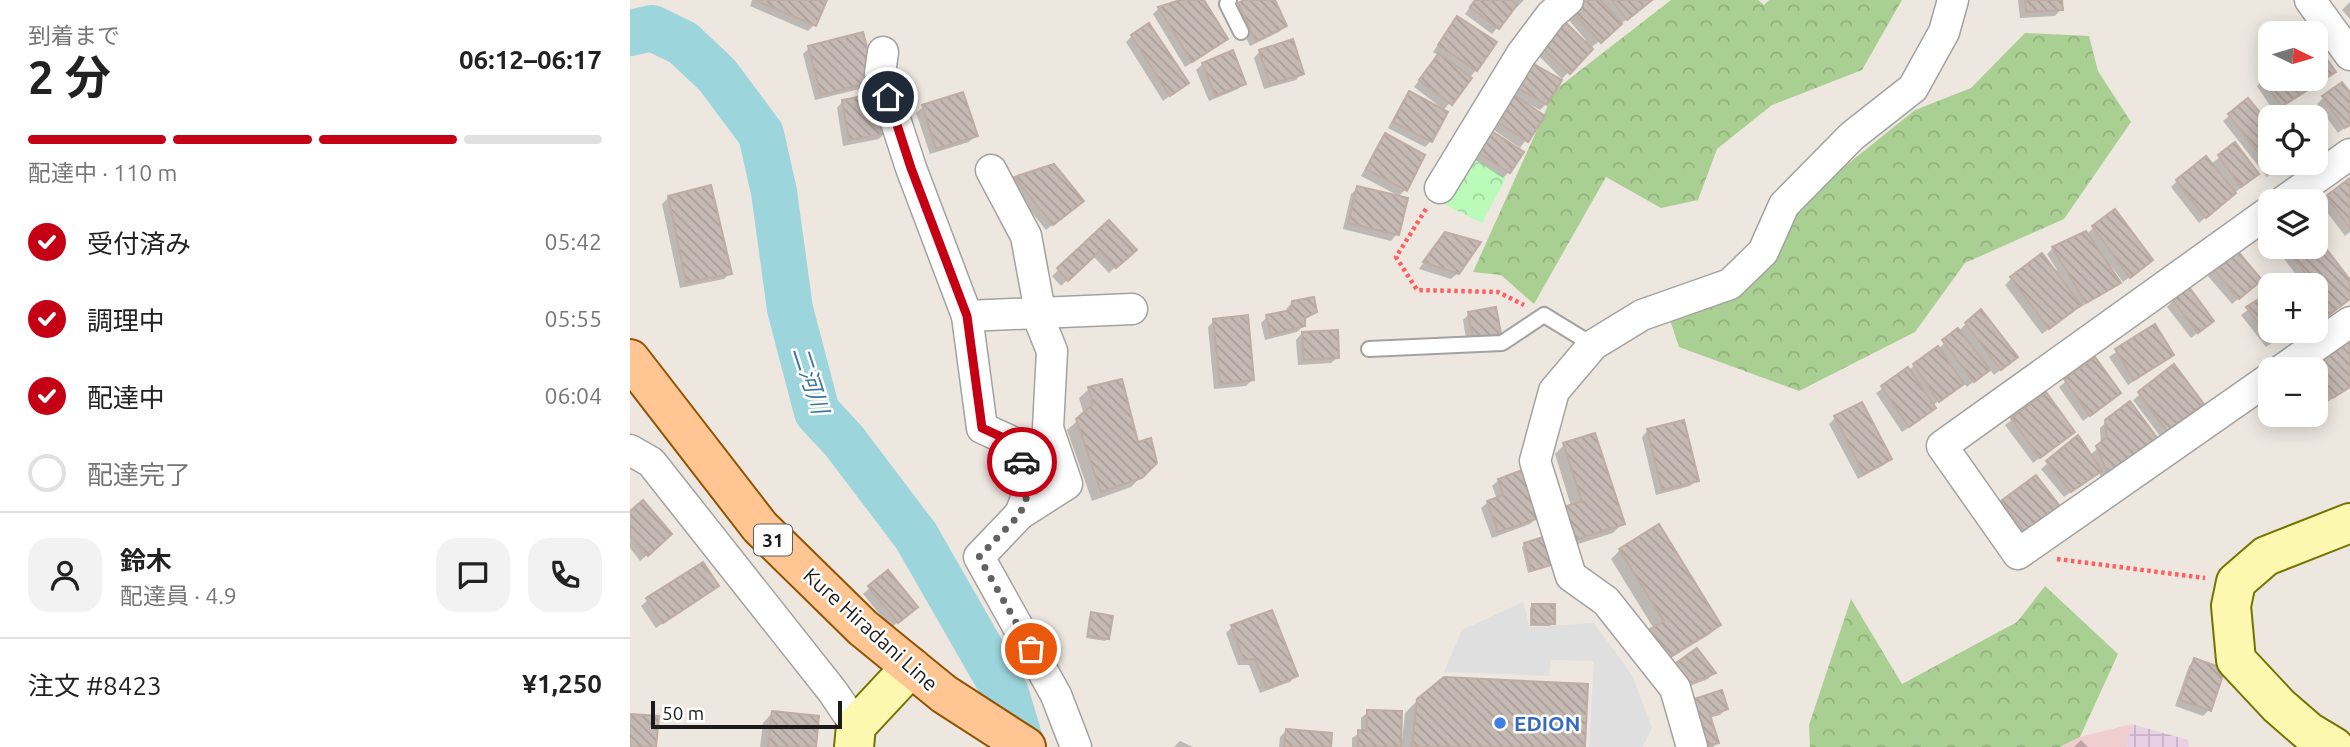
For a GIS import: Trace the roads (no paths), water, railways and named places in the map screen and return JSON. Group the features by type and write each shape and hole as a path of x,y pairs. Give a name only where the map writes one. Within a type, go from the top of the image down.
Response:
{"main road":[{"name":"Kure Hiradani Line","path":"630,359 760,527 863,628 944,694 1026,747"}],"street":[{"path":"1440,188 1521,55 1551,15 1568,0"},
{"path":"1692,747 1675,688 1606,601 1571,576 1535,461 1554,391 1593,345 1642,316 1730,284 1763,252 1784,205 1852,136 1913,88 1944,32 1952,0"},
{"path":"2310,0 2350,55"},
{"path":"883,52 880,73 911,168 967,316 982,428 1017,444 1029,491 1020,514"},
{"path":"2301,189 2350,154"},
{"path":"991,170 1026,236 1038,301 1037,314 1052,351 1048,428 1067,484 1020,514 979,557 1056,695 1076,747"},
{"path":"2258,220 1942,446 2018,554 2258,387"},
{"path":"967,316 1132,309"},
{"path":"2300,357 2350,322"},
{"path":"630,450 651,462 832,692 855,736 911,667"},
{"path":"2334,747 2309,732 2289,715 2236,660 2231,606 2236,582 2266,556 2350,523"}],"lane":[{"path":"1229,0 1227,4 1241,32"},
{"path":"1369,349 1502,343 1544,315 1593,345"}],"waterway":[{"name":"二河川","path":"630,33 652,28 683,43 717,75 761,134 774,192 790,309 817,412 844,441 916,536 1006,693 1022,747"}],"place":[{"name":"EDION","path":"1500,723"}]}
